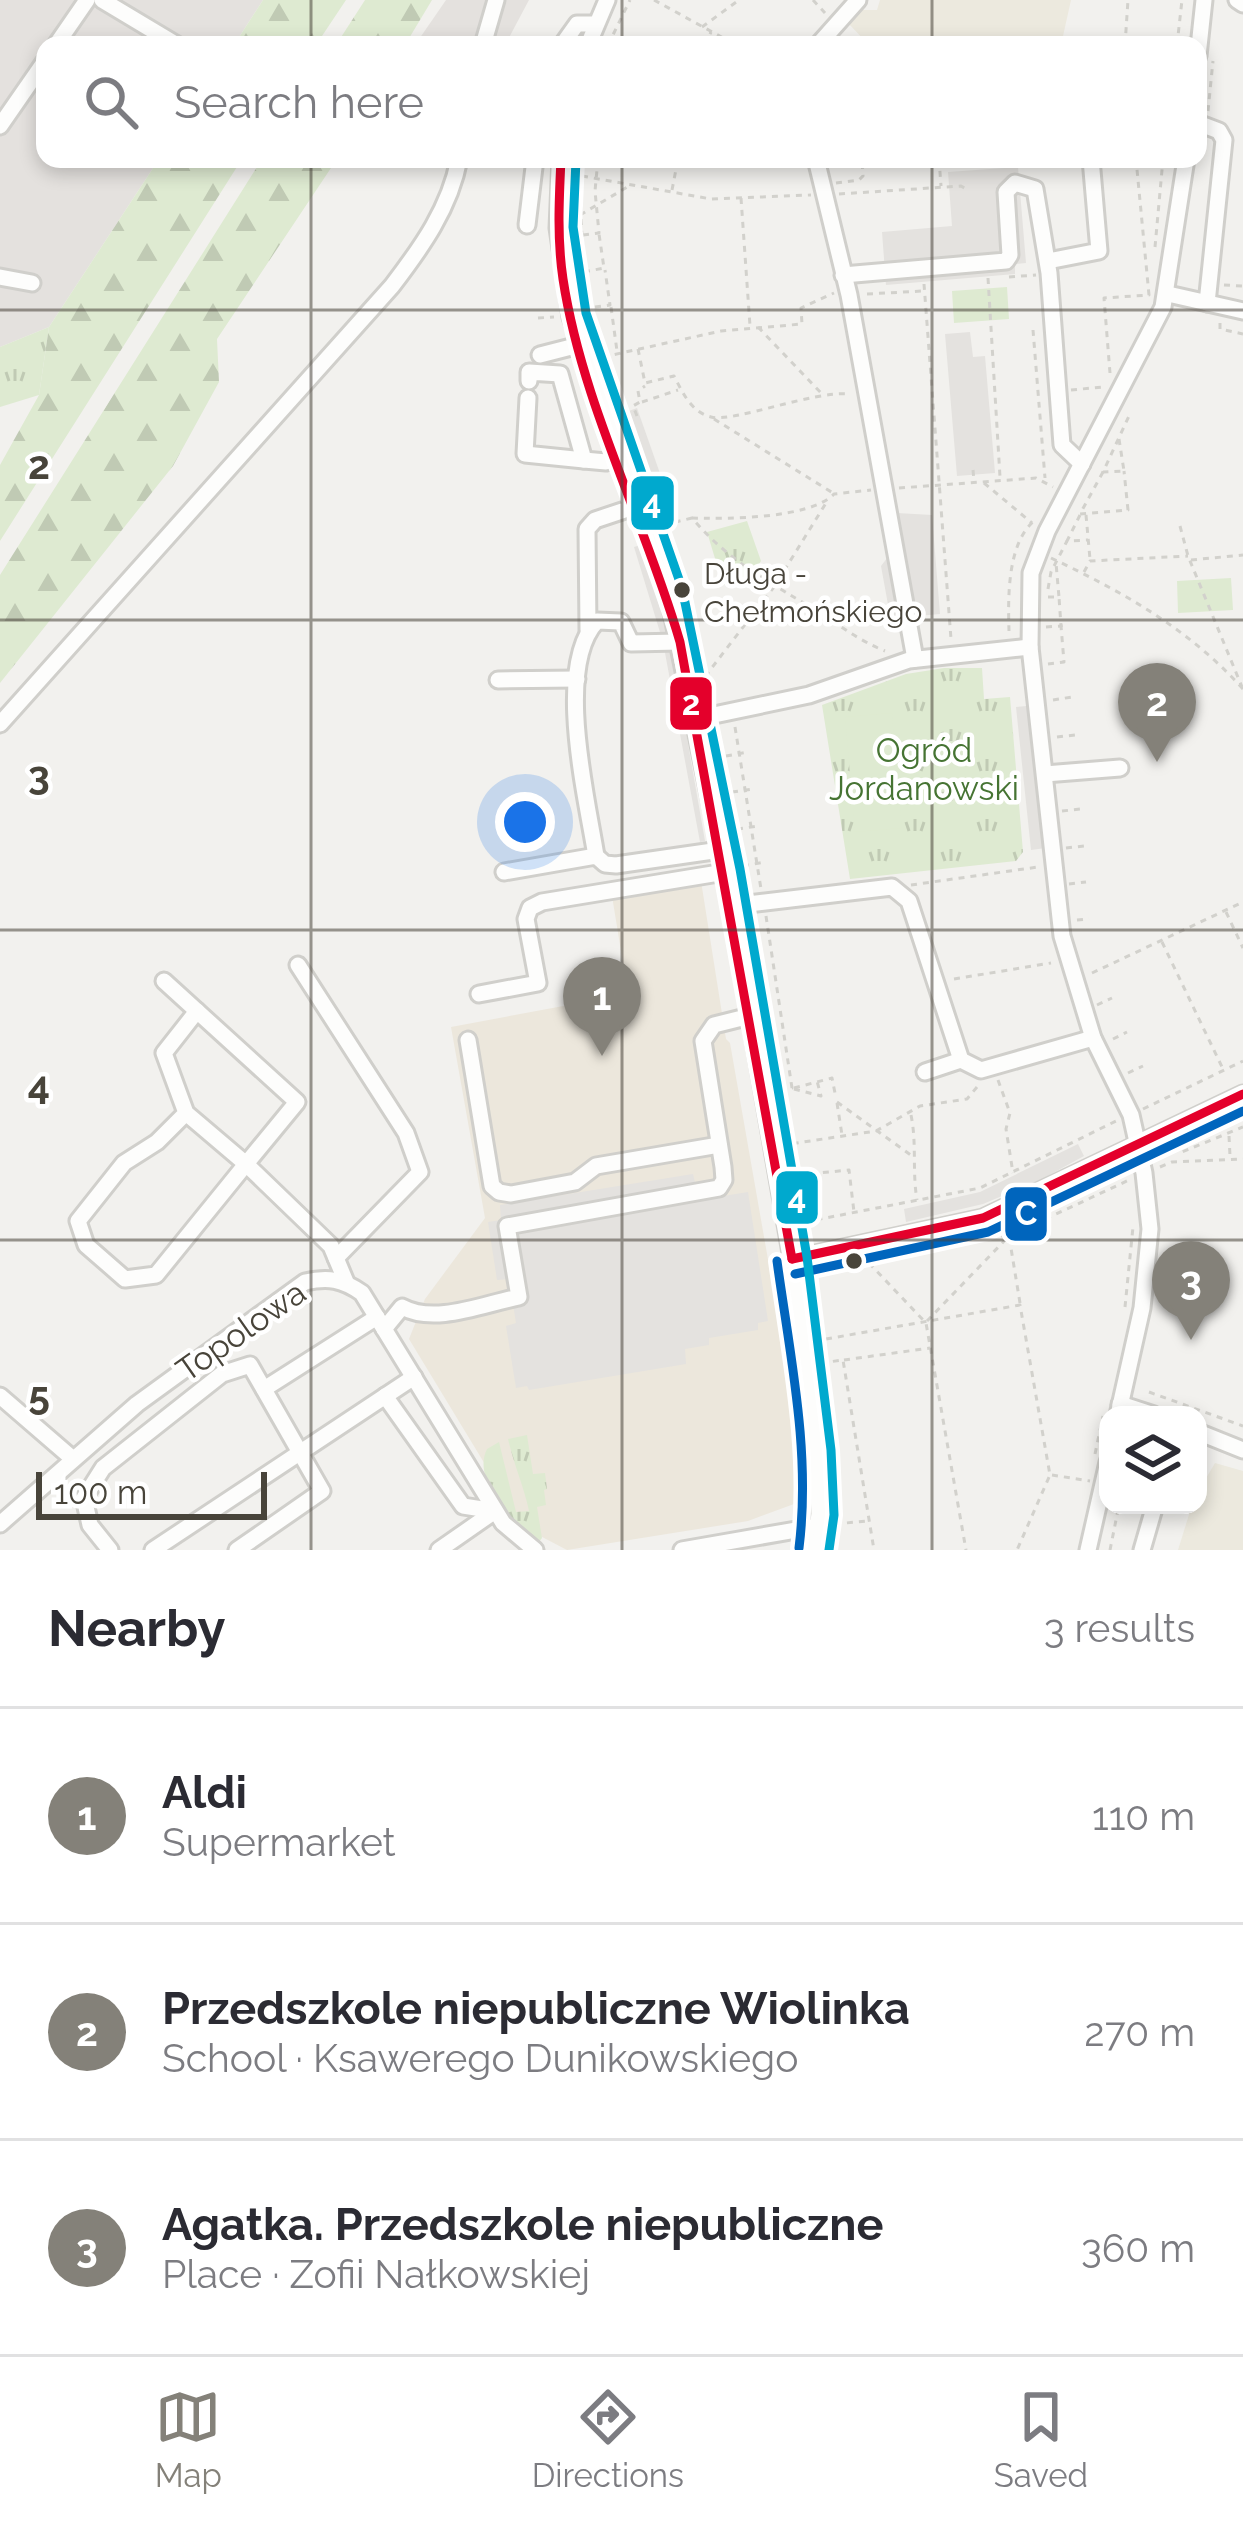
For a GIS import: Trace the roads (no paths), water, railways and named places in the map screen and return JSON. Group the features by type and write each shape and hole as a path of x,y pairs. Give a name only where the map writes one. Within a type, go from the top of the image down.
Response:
{"street":[{"path":"62,36 87,0"},
{"path":"101,0 162,36"},
{"path":"486,36 496,0"},
{"path":"591,36 607,0"},
{"path":"825,36 858,0"},
{"path":"1204,0 1205,36"},
{"path":"568,36 577,24 595,24"},
{"path":"0,126 36,74"},
{"path":"1207,127 1219,131 1224,140 1207,303"},
{"path":"0,724 392,286 428,238 457,168"},
{"path":"527,225 534,168"},
{"path":"560,168 562,273 579,345 668,592 725,872 792,1259 816,1450 819,1526 814,1550"},
{"path":"819,168 827,189 843,275 841,294 912,660"},
{"path":"1048,261 1099,251 1092,168"},
{"path":"1115,1406 1144,1288 1150,1228 1131,1115 1067,961 1030,647 1031,573 1168,294 1185,168"},
{"path":"843,275 1006,261 1010,255 1006,192 1016,183 1035,189 1048,261 1062,445 1082,464"},
{"path":"530,193 558,195"},
{"path":"0,277 32,284"},
{"path":"1168,294 1243,311"},
{"path":"540,355 579,345"},
{"path":"584,460 560,374 529,372 525,454 584,460 606,462 618,458"},
{"path":"638,506 595,520 587,529 588,630 577,680 575,722 596,856 605,864 616,865 720,850"},
{"path":"588,630 597,621 621,622 631,644 680,642"},
{"path":"695,719 808,694 912,660 1030,647"},
{"path":"498,680 577,680"},
{"path":"1045,774 1120,768"},
{"path":"504,872 596,856"},
{"path":"479,994 538,983 526,919 530,908 542,902 725,872"},
{"path":"731,906 892,887 909,901 961,1060 981,1070 1101,1039"},
{"path":"298,965 406,1132 420,1172 336,1258"},
{"path":"164,981 296,1102 156,1275 125,1279 86,1245 79,1221 124,1163 157,1142 186,1113"},
{"path":"264,1389 401,1307 414,1314 436,1315 519,1297 507,1226 719,1188 724,1180 704,1058 708,1029 702,1008"},
{"path":"197,1011 164,1053 186,1113 331,1246 346,1282"},
{"path":"708,1029 750,1016"},
{"path":"468,1040 492,1186 499,1192 575,1182 596,1166 718,1144"},
{"path":"926,1072 961,1060"},
{"path":"792,1259 982,1218 1243,1094"},
{"name":"Topolowa","path":"0,1524 137,1405 305,1282 326,1277 362,1293 495,1511 535,1550"},
{"path":"110,1550 90,1526 84,1498 103,1468 222,1374 250,1365 322,1491 237,1550"},
{"path":"153,1550 414,1377"},
{"path":"0,1396 73,1459"},
{"path":"385,1396 463,1506 495,1511"},
{"path":"1207,1436 1243,1450"},
{"path":"1088,1550 1099,1502"},
{"path":"439,1550 495,1511"},
{"path":"1142,1550 1152,1514"},
{"path":"682,1550 819,1526"}],"place":[{"name":"Długa - Chełmońskiego","path":"682,590"},
{"name":"Przedszkole niepubliczne Wiolinka","path":"1157,762"},
{"name":"Aldi","path":"602,1056"},
{"name":"Agatka. Przedszkole niepubliczne","path":"1191,1340"}],"park label":[{"name":"Ogród Jordanowski","path":"924,769"}]}
